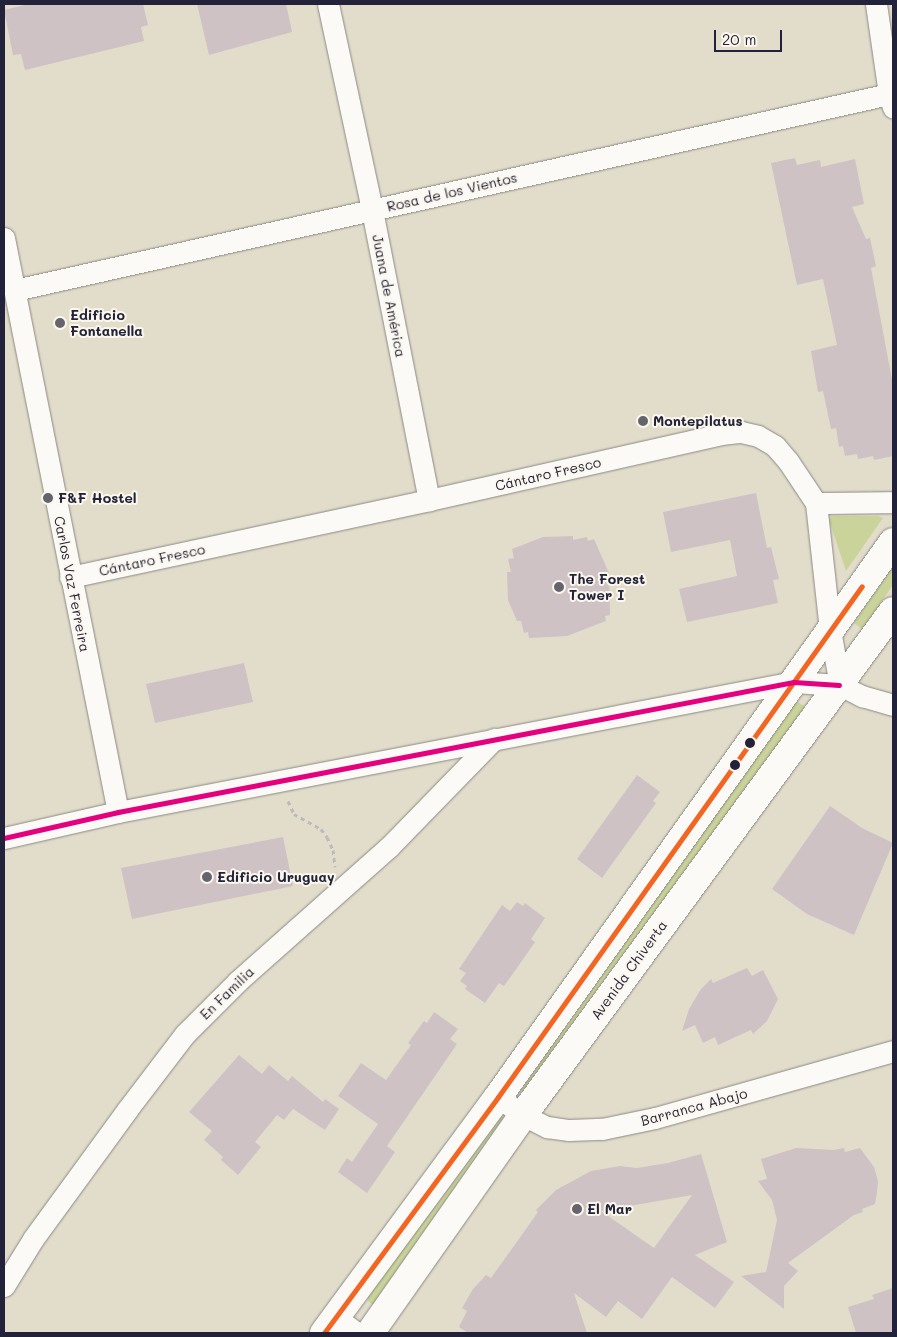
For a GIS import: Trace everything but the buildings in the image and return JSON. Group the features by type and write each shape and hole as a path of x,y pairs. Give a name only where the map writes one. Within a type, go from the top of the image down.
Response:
{"street":[{"name":"Juana de América","path":"328,4 372,210 429,500"},
{"path":"876,4 891,101"},
{"name":"Rosa de los Vientos","path":"15,290 372,210 891,101"},
{"name":"Carlos Vaz Ferreira","path":"4,238 118,812"},
{"name":"Cántaro Fresco","path":"70,577 429,500 722,434 741,432 758,436 774,446 788,461 816,503 830,630 840,685"},
{"path":"816,503 893,502"},
{"path":"357,1333 329,1325 498,1097 893,542"},
{"name":"Avenida Chiverta","path":"370,1333 523,1115 893,611"},
{"path":"4,838 118,812 794,682 840,685 862,696 893,705"},
{"name":"En Familia","path":"4,1286 33,1239 185,1034 238,981 389,847 494,739"},
{"name":"Barranca Abajo","path":"498,1097 523,1115 547,1127 569,1130 602,1129 655,1118 893,1052"}],"path":[{"path":"277,781 294,814 321,829 328,837 336,863 332,882 340,892"}],"green space":[{"path":"832,516 878,516 883,518 846,571 829,520"},
{"path":"893,566 893,585 862,629 854,623"},
{"path":"796,701 806,707 524,1094 519,1086"},
{"path":"501,1116 506,1120 373,1305 368,1301 368,1297"}],"transit line":[{"path":"324,1333 498,1097 862,586"},
{"path":"4,838 118,812 794,682 839,685"}],"place":[{"name":"Edificio Fontanella","path":"60,323"},
{"name":"Montepilatus","path":"643,421"},
{"name":"F&F Hostel","path":"48,498"},
{"name":"The Forest Tower I","path":"559,587"},
{"name":"Edificio Uruguay","path":"207,877"},
{"name":"El Mar","path":"577,1209"}]}
